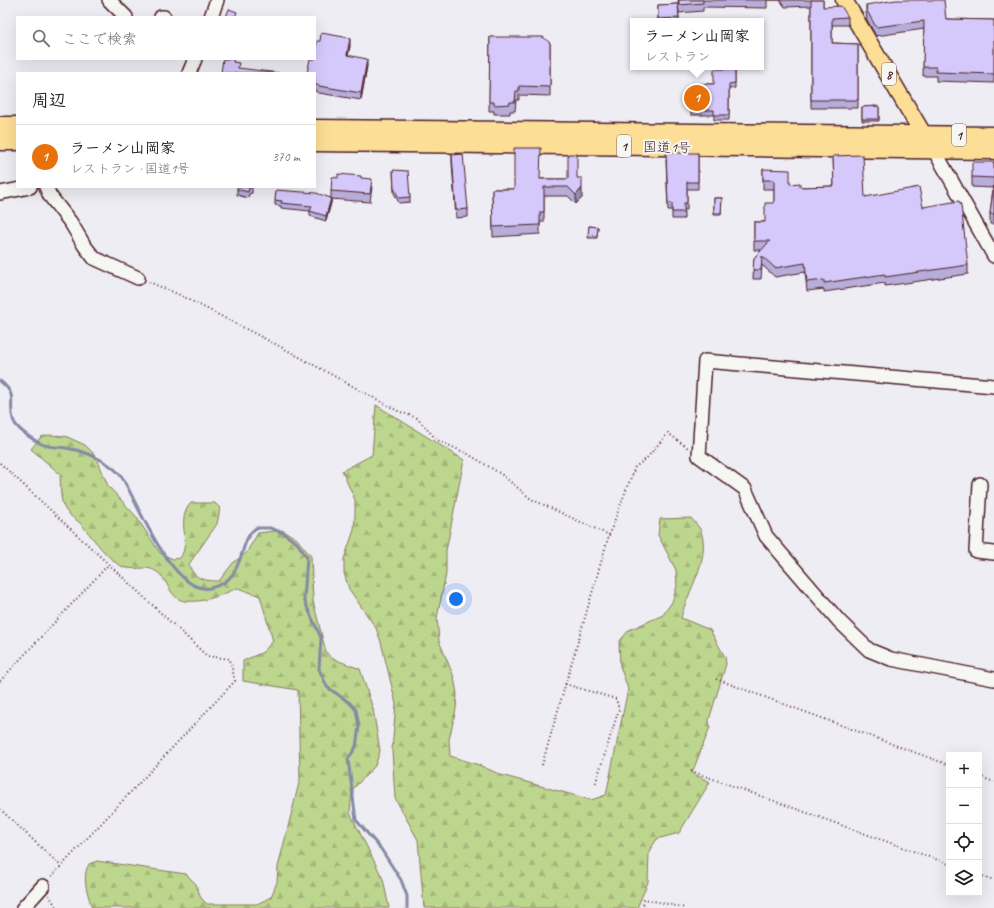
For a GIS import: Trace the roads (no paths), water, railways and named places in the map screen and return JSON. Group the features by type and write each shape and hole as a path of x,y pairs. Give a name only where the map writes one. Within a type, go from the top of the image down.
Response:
{"highway":[{"path":"0,126 16,126"},
{"name":"国道1号","path":"316,129 552,139 928,141 994,136"},
{"name":"国道1号","path":"316,142 503,138"},
{"path":"0,141 16,141"},
{"name":"国道1号","path":"928,141 994,150"}],"main road":[{"name":"8","path":"844,0 928,141"}],"street":[{"path":"109,0 125,16"},
{"path":"211,16 217,0"},
{"path":"190,72 196,60"},
{"path":"928,141 994,256"},
{"path":"0,194 26,188"},
{"path":"46,188 50,196 71,223 84,245 94,258 138,278"},
{"path":"994,386 705,361 699,456 745,489 766,536 838,621 868,650 892,659 994,679"},
{"path":"980,484 976,552 994,553"},
{"path":"23,908 43,886"}],"waterway":[{"path":"0,381 6,386 11,395 13,419 19,429 40,444 67,448 93,456 113,468 119,474 158,546 170,563 183,577 196,586 210,588 222,584 230,577 236,569 246,541 256,528 270,528 283,533 297,543 307,557 304,600 321,638 319,669 327,687 350,703 356,710 359,726 356,747 348,759 356,820 381,849 401,880 407,896 407,908"}],"place":[{"name":"ラーメン山岡家","path":"697,98"}]}
